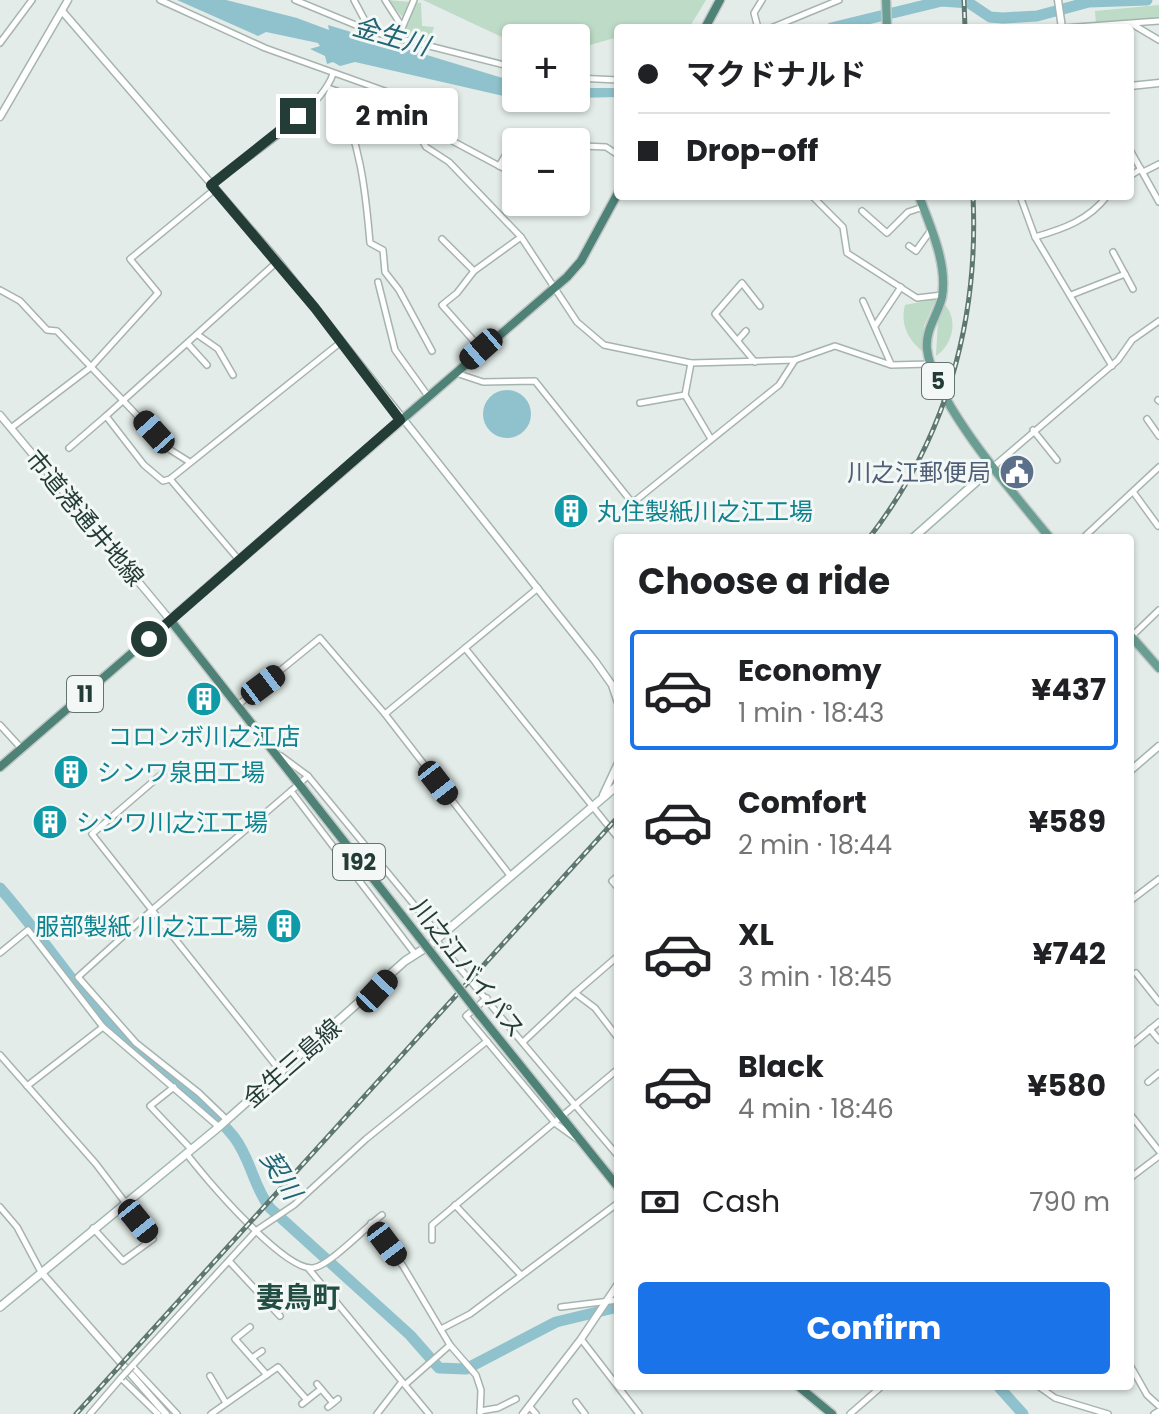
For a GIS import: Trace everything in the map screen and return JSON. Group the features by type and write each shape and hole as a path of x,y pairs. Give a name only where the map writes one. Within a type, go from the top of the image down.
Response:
{"highway":[{"path":"707,24 720,0"},
{"name":"11","path":"0,767 552,289 581,261 614,200"},
{"name":"川之江バイパス","path":"171,621 238,705 294,787 419,937 559,1121 581,1141 614,1182"},
{"path":"803,1390 832,1414"}],"main road":[{"path":"886,0 887,24"},
{"name":"5","path":"920,200 942,273 942,295 928,335 930,364 947,397 993,467 1047,534"},
{"path":"918,534 993,467"},
{"path":"1134,640 1159,668"},
{"name":"金生三島線","path":"0,1307 223,1124 415,954 614,788"}],"street":[{"path":"0,43 32,0"},
{"path":"0,117 68,0"},
{"path":"160,0 333,74 391,91 426,147 449,162 521,237 552,289 577,322 604,345 691,363 795,360 835,346 891,365 930,364"},
{"path":"297,0 370,31 502,65"},
{"path":"354,0 370,31"},
{"path":"385,0 402,29"},
{"path":"402,40 402,29 414,0"},
{"path":"757,24 754,13 762,0"},
{"path":"781,24 839,0"},
{"path":"1058,0 1062,24"},
{"path":"62,11 278,261 400,420 614,685"},
{"path":"1114,24 1159,21"},
{"path":"1134,24 1159,40"},
{"path":"11,428 91,367 158,293 130,259 328,88 333,74"},
{"path":"590,79 614,80"},
{"path":"1134,86 1159,83"},
{"path":"328,88 337,91 356,135 364,177 370,243 383,250 385,272 432,351"},
{"path":"413,125 432,130 502,168"},
{"path":"590,146 606,147 614,152"},
{"path":"1134,157 1159,202"},
{"path":"499,166 502,161"},
{"path":"1134,174 1159,164"},
{"path":"816,200 843,227 847,253 917,298 942,295"},
{"path":"1021,200 1035,237 1112,366"},
{"path":"1035,237 1067,228 1098,208 1104,200"},
{"path":"862,211 887,233 908,212 923,207"},
{"path":"909,246 916,251 931,229"},
{"path":"481,349 442,305 457,293 474,271 521,237"},
{"path":"442,239 474,271"},
{"path":"1113,252 1133,289"},
{"path":"69,448 278,261"},
{"path":"1071,295 1125,274"},
{"path":"378,282 395,350 428,396"},
{"path":"756,362 715,314 742,283 760,306"},
{"path":"874,327 901,287"},
{"path":"0,290 20,301 47,330 57,331 125,399 169,449 188,461"},
{"path":"863,301 891,365"},
{"path":"993,467 1112,366 1132,340 1159,321"},
{"path":"738,340 746,331"},
{"path":"198,335 218,349 233,375"},
{"path":"106,416 151,472 163,481 170,479 188,461 341,342"},
{"path":"188,344 207,365"},
{"path":"455,372 483,382 535,381 630,500 635,501 779,385 795,360"},
{"path":"691,363 685,395 711,439"},
{"path":"640,403 685,395"},
{"name":"市道港通井地線","path":"0,415 171,621"},
{"path":"1147,419 1159,436"},
{"path":"1033,430 1057,460"},
{"path":"1088,534 1159,467"},
{"path":"170,479 239,560"},
{"path":"1134,493 1158,526"},
{"path":"385,714 538,588"},
{"path":"1134,632 1159,610"},
{"path":"238,705 320,638 385,714 509,874"},
{"path":"465,648 614,832"},
{"path":"605,675 614,694"},
{"path":"0,725 21,749"},
{"path":"1134,768 1159,746"},
{"path":"267,747 308,776 614,1151"},
{"path":"594,805 614,772"},
{"path":"163,773 92,834 281,1072"},
{"path":"223,1124 199,1093 136,1043 78,977 308,776"},
{"path":"294,787 415,954"},
{"path":"1134,898 1159,879"},
{"path":"0,953 28,930 103,1027 223,1124"},
{"path":"523,1042 614,959"},
{"path":"1136,973 1159,1002"},
{"path":"575,993 595,1008 614,1033"},
{"path":"487,998 466,1016 559,1121"},
{"path":"1134,1043 1159,1022"},
{"path":"27,1086 103,1027"},
{"path":"1150,1029 1159,1040"},
{"path":"90,1414 257,1230 283,1213 366,1139 487,1041"},
{"path":"0,1055 96,1164 153,1239 123,1261 93,1228"},
{"path":"432,1240 432,1225 614,1072"},
{"path":"1148,1082 1159,1073"},
{"path":"174,1087 150,1106 189,1151 214,1190 295,1263 307,1267 322,1264 382,1215"},
{"path":"1134,1120 1159,1154 1134,1175"},
{"path":"455,1205 520,1274"},
{"path":"441,1329 470,1314 614,1206"},
{"path":"0,1207 17,1227 41,1272 166,1414"},
{"path":"371,1223 403,1266 450,1345 480,1382 480,1412 516,1399"},
{"path":"229,1261 280,1316"},
{"path":"307,1267 429,1414"},
{"path":"523,1414 614,1290"},
{"path":"561,1307 614,1300"},
{"path":"250,1327 235,1339 267,1375"},
{"path":"581,1339 614,1382"},
{"path":"377,1414 404,1383 450,1345"},
{"path":"252,1358 262,1351"},
{"path":"132,1366 177,1414"},
{"path":"211,1414 278,1367 304,1402 319,1386 333,1403"},
{"path":"1134,1372 1157,1410"},
{"path":"210,1376 226,1403"},
{"path":"121,1378 158,1414"},
{"path":"620,1390 639,1414"},
{"path":"850,1414 877,1390"},
{"path":"1044,1390 1055,1398 1092,1412 1108,1414"},
{"path":"576,1402 585,1414"},
{"path":"529,1406 536,1414"}],"green space":[{"path":"388,0 421,3 422,26 434,27 428,44 405,39 404,19"},
{"path":"423,0 706,0 691,24 614,24 614,38 590,45 590,24 502,24 502,37"},
{"path":"1159,5 1159,19 1096,24 1095,11"},
{"path":"936,299 924,326 922,351 906,331 905,305"},
{"path":"945,305 952,318 952,332 946,346 936,356 938,321"}],"water":[{"path":"177,0 226,0 297,18 329,30 328,25 502,78 502,96 355,62 340,66 333,62 327,64 325,56 310,49 320,46 318,43 266,32 258,36"},
{"path":"590,88 614,88 614,97 590,98"},
{"path":"507,390 516,391 524,397 530,405 530,423 524,431 516,437 507,438 498,437 490,431 484,423 483,414 484,405 490,397 498,391"}],"waterway":[{"name":"金生川","path":"847,24 942,1 969,3 990,17 1003,18 1037,16 1089,2 1147,0"},
{"name":"契川","path":"0,888 124,1040 209,1110 234,1137 270,1208 410,1335 439,1368 466,1369 556,1322 614,1308"},
{"name":"契川","path":"1002,1390 1023,1414"}],"railway":[{"path":"964,0 965,24"},
{"path":"872,534 919,460 952,377 970,288 973,200"},
{"path":"76,1414 614,821"}],"place":[{"name":"川之江郵便局","path":"1017,472"},
{"name":"丸住製紙川之江工場","path":"571,511"},
{"name":"コロンボ川之江店","path":"204,699"},
{"name":"シンワ泉田工場","path":"71,772"},
{"name":"シンワ川之江工場","path":"50,822"},
{"name":"服部製紙 川之江工場","path":"284,926"}],"district":[{"name":"妻鳥町","path":"298,1297"}],"route":[{"path":"149,639 400,420 278,261 211,185 298,116"}]}
